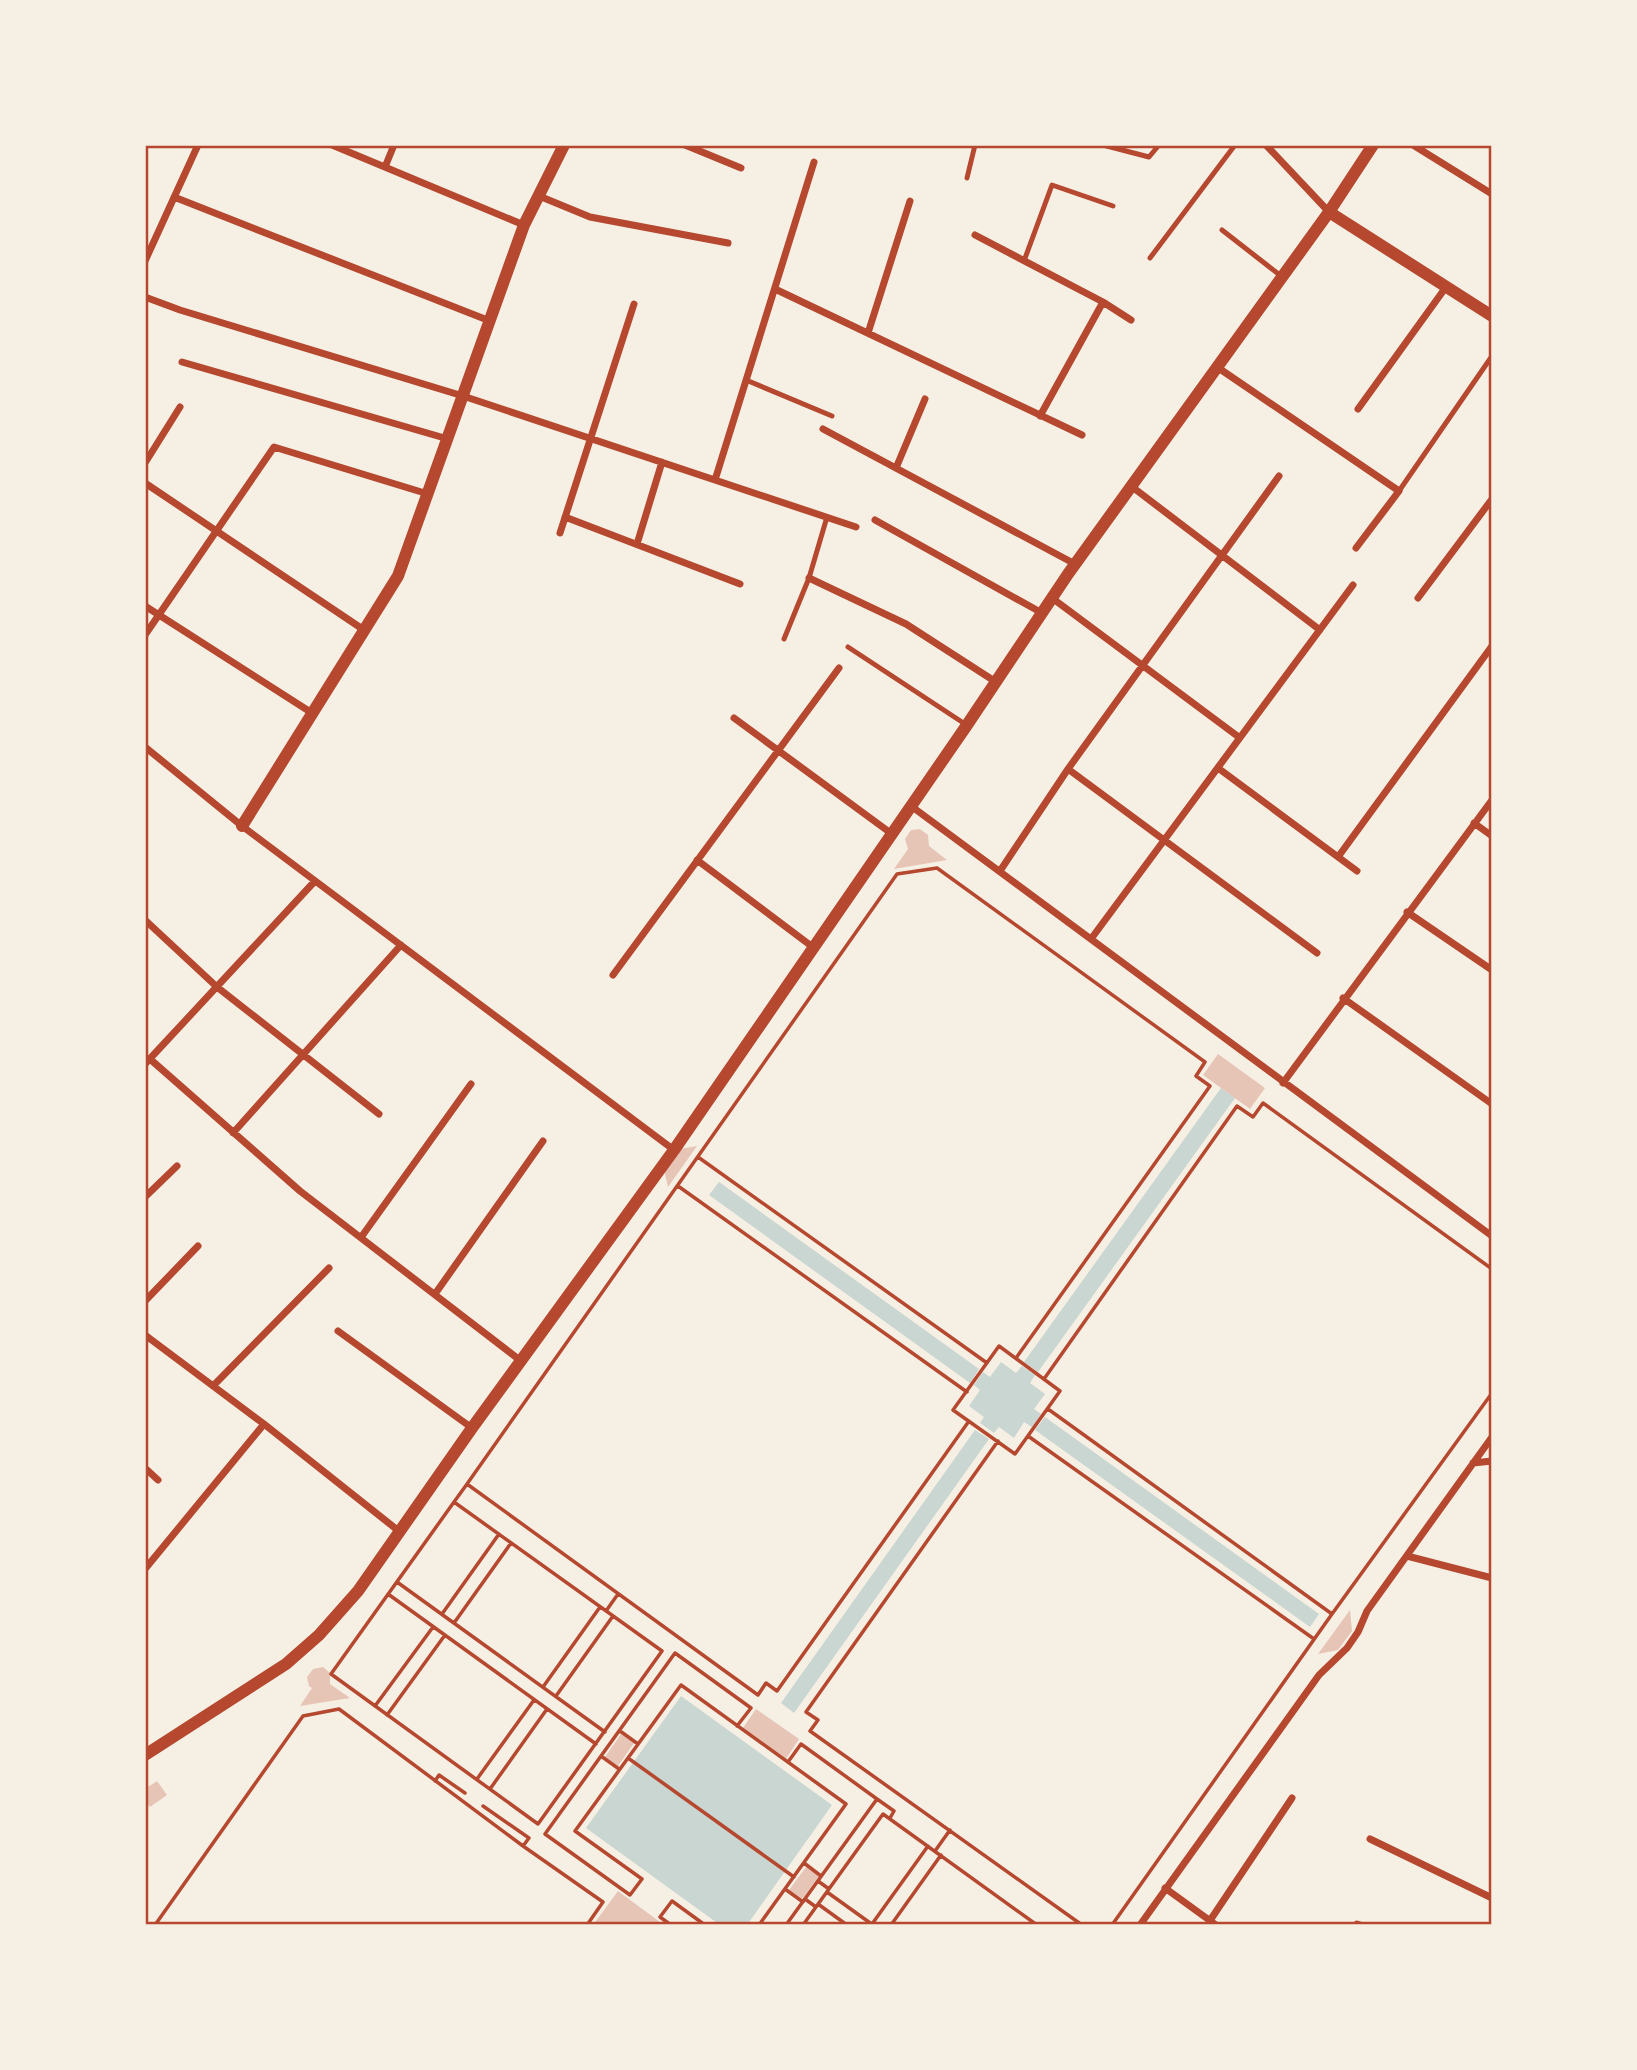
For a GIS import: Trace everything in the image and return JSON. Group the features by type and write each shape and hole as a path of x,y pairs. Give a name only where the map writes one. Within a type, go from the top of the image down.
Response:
{"street":[{"path":"145,261 198,145"},
{"path":"332,145 524,225"},
{"path":"385,167 394,145"},
{"path":"242,826 398,576 524,225 564,145"},
{"path":"685,145 741,167"},
{"path":"1266,145 1329,212 1492,316"},
{"path":"145,1755 286,1664 319,1635 358,1591 472,1428 674,1150 1075,564 1329,212 1373,145"},
{"path":"1413,145 1492,194"},
{"path":"715,480 814,162"},
{"path":"539,196 590,217 728,243"},
{"path":"174,197 490,321"},
{"path":"868,333 910,201"},
{"path":"975,235 1103,302 1131,320"},
{"path":"1358,409 1446,286"},
{"path":"775,289 1082,435"},
{"path":"145,297 463,396 856,527"},
{"path":"1040,415 1103,302"},
{"path":"560,533 634,304"},
{"path":"182,362 448,439"},
{"path":"1217,367 1399,491 1356,548"},
{"path":"896,468 925,399"},
{"path":"145,463 180,407"},
{"path":"823,429 1075,564"},
{"path":"145,635 274,447 428,494"},
{"path":"637,544 662,462"},
{"path":"1000,871 1068,769 1279,476"},
{"path":"145,484 364,630"},
{"path":"1131,486 1320,630"},
{"path":"1418,598 1492,499"},
{"path":"565,517 740,584"},
{"path":"875,520 1042,613"},
{"path":"809,578 906,624 996,682"},
{"path":"1091,939 1353,585"},
{"path":"1052,598 1240,738"},
{"path":"145,606 312,713"},
{"path":"1338,857 1492,646"},
{"path":"613,975 839,668"},
{"path":"734,718 892,834"},
{"path":"145,747 242,826 674,1150"},
{"path":"1218,768 1357,871"},
{"path":"1068,769 1317,953"},
{"path":"1283,1083 1343,998 1492,800"},
{"path":"911,806 1492,1236"},
{"path":"1474,823 1492,836"},
{"path":"697,860 814,948"},
{"path":"315,881 148,1061 300,1191 522,1361"},
{"path":"1407,912 1492,971"},
{"path":"145,919 216,987 379,1114"},
{"path":"233,1133 401,945"},
{"path":"1343,998 1492,1104"},
{"path":"362,1236 471,1084"},
{"path":"435,1294 543,1141"},
{"path":"145,1197 177,1166"},
{"path":"145,1301 198,1246"},
{"path":"213,1386 329,1268"},
{"path":"338,1331 472,1428"},
{"path":"145,1335 264,1424 400,1532"},
{"path":"145,1569 264,1424"},
{"path":"1140,1925 1319,1675 1348,1648 1367,1611 1492,1437"},
{"path":"1473,1462 1492,1461"},
{"path":"145,1468 158,1480"},
{"path":"1407,1556 1492,1578"},
{"path":"1165,1888 1211,1923 1292,1798"},
{"path":"1370,1839 1492,1898"}],"lane":[{"path":"967,178 975,145"},
{"path":"1102,145 1149,157 1160,145"},
{"path":"1150,258 1235,145"},
{"path":"1024,261 1052,186 1113,205"},
{"path":"1222,230 1282,277"},
{"path":"1399,491 1492,356"},
{"path":"746,380 832,416"},
{"path":"785,639 809,578 827,517"},
{"path":"848,647 967,725"}],"path":[{"path":"454,1502 662,1651 538,1824 331,1674 897,874 937,868 1205,1062 1196,1076 1210,1086 1016,1358"},
{"path":"1044,1379 1237,1106 1253,1117 1263,1103 1492,1269"},
{"path":"698,1157 987,1363"},
{"path":"678,1186 967,1391"},
{"path":"999,1346 1060,1391 1015,1454 953,1409 987,1363 999,1346"},
{"path":"1112,1925 1492,1393"},
{"path":"1048,1409 1332,1614"},
{"path":"467,1484 758,1695 766,1683 777,1691 969,1421"},
{"path":"1028,1436 1314,1639"},
{"path":"998,1441 806,1712 818,1720 810,1731 1082,1925"},
{"path":"442,1614 499,1534"},
{"path":"454,1623 511,1543"},
{"path":"397,1582 606,1730 638,1744"},
{"path":"388,1594 595,1745 602,1755 620,1770"},
{"path":"606,1611 618,1594"},
{"path":"543,1687 600,1607"},
{"path":"556,1696 613,1616"},
{"path":"376,1706 433,1626"},
{"path":"387,1715 444,1635"},
{"path":"737,1726 751,1708 675,1653 545,1834 630,1895 642,1879 575,1832 681,1685 737,1726 846,1804 759,1925"},
{"path":"477,1779 534,1700"},
{"path":"155,1925 303,1716 339,1709 603,1902 587,1925"},
{"path":"490,1789 547,1709"},
{"path":"788,1762 801,1744 894,1811 889,1818"},
{"path":"628,1758 794,1877"},
{"path":"435,1781 439,1775 465,1793"},
{"path":"480,1792 485,1785"},
{"path":"786,1925 877,1799"},
{"path":"483,1806 529,1838 523,1846"},
{"path":"803,1925 883,1814 1037,1925"},
{"path":"935,1851 950,1830"},
{"path":"818,1881 872,1925 928,1846"},
{"path":"891,1925 941,1855"},
{"path":"804,1863 821,1876"},
{"path":"785,1889 847,1925"},
{"path":"671,1925 660,1917 672,1901 705,1925"},
{"path":"1025,1925 1029,1919"}],"shaded area":[{"path":"1221,1088 1235,1098 1038,1372 1024,1362"},
{"path":"719,1182 979,1369 970,1383 709,1195"},
{"path":"1001,1362 1016,1373 1022,1366 1035,1375 1030,1383 1045,1394 1034,1409 1041,1414 1032,1427 1024,1422 1014,1438 999,1427 994,1433 980,1423 984,1417 969,1406 980,1390 974,1385 983,1372 990,1377"},
{"path":"1045,1417 1319,1614 1310,1627 1035,1430"},
{"path":"975,1430 989,1439 794,1713 781,1703"},
{"path":"681,1696 832,1805 747,1925 720,1925 586,1828"}],"building":[{"path":"920,829 928,835 929,846 947,860 894,869 908,849 905,839 911,830"},
{"path":"1218,1054 1265,1088 1250,1109 1203,1075"},
{"path":"697,1146 668,1187 664,1170 680,1149"},
{"path":"1350,1610 1352,1631 1338,1650 1318,1654"},
{"path":"323,1667 330,1673 330,1684 350,1698 300,1706 312,1688 307,1677 313,1669"},
{"path":"756,1709 799,1739 786,1759 743,1728"},
{"path":"621,1734 634,1743 618,1766 605,1757"},
{"path":"157,1781 167,1795 150,1807 145,1800 145,1789"},
{"path":"806,1867 819,1876 802,1899 789,1890"},
{"path":"618,1891 664,1925 593,1925"}]}
